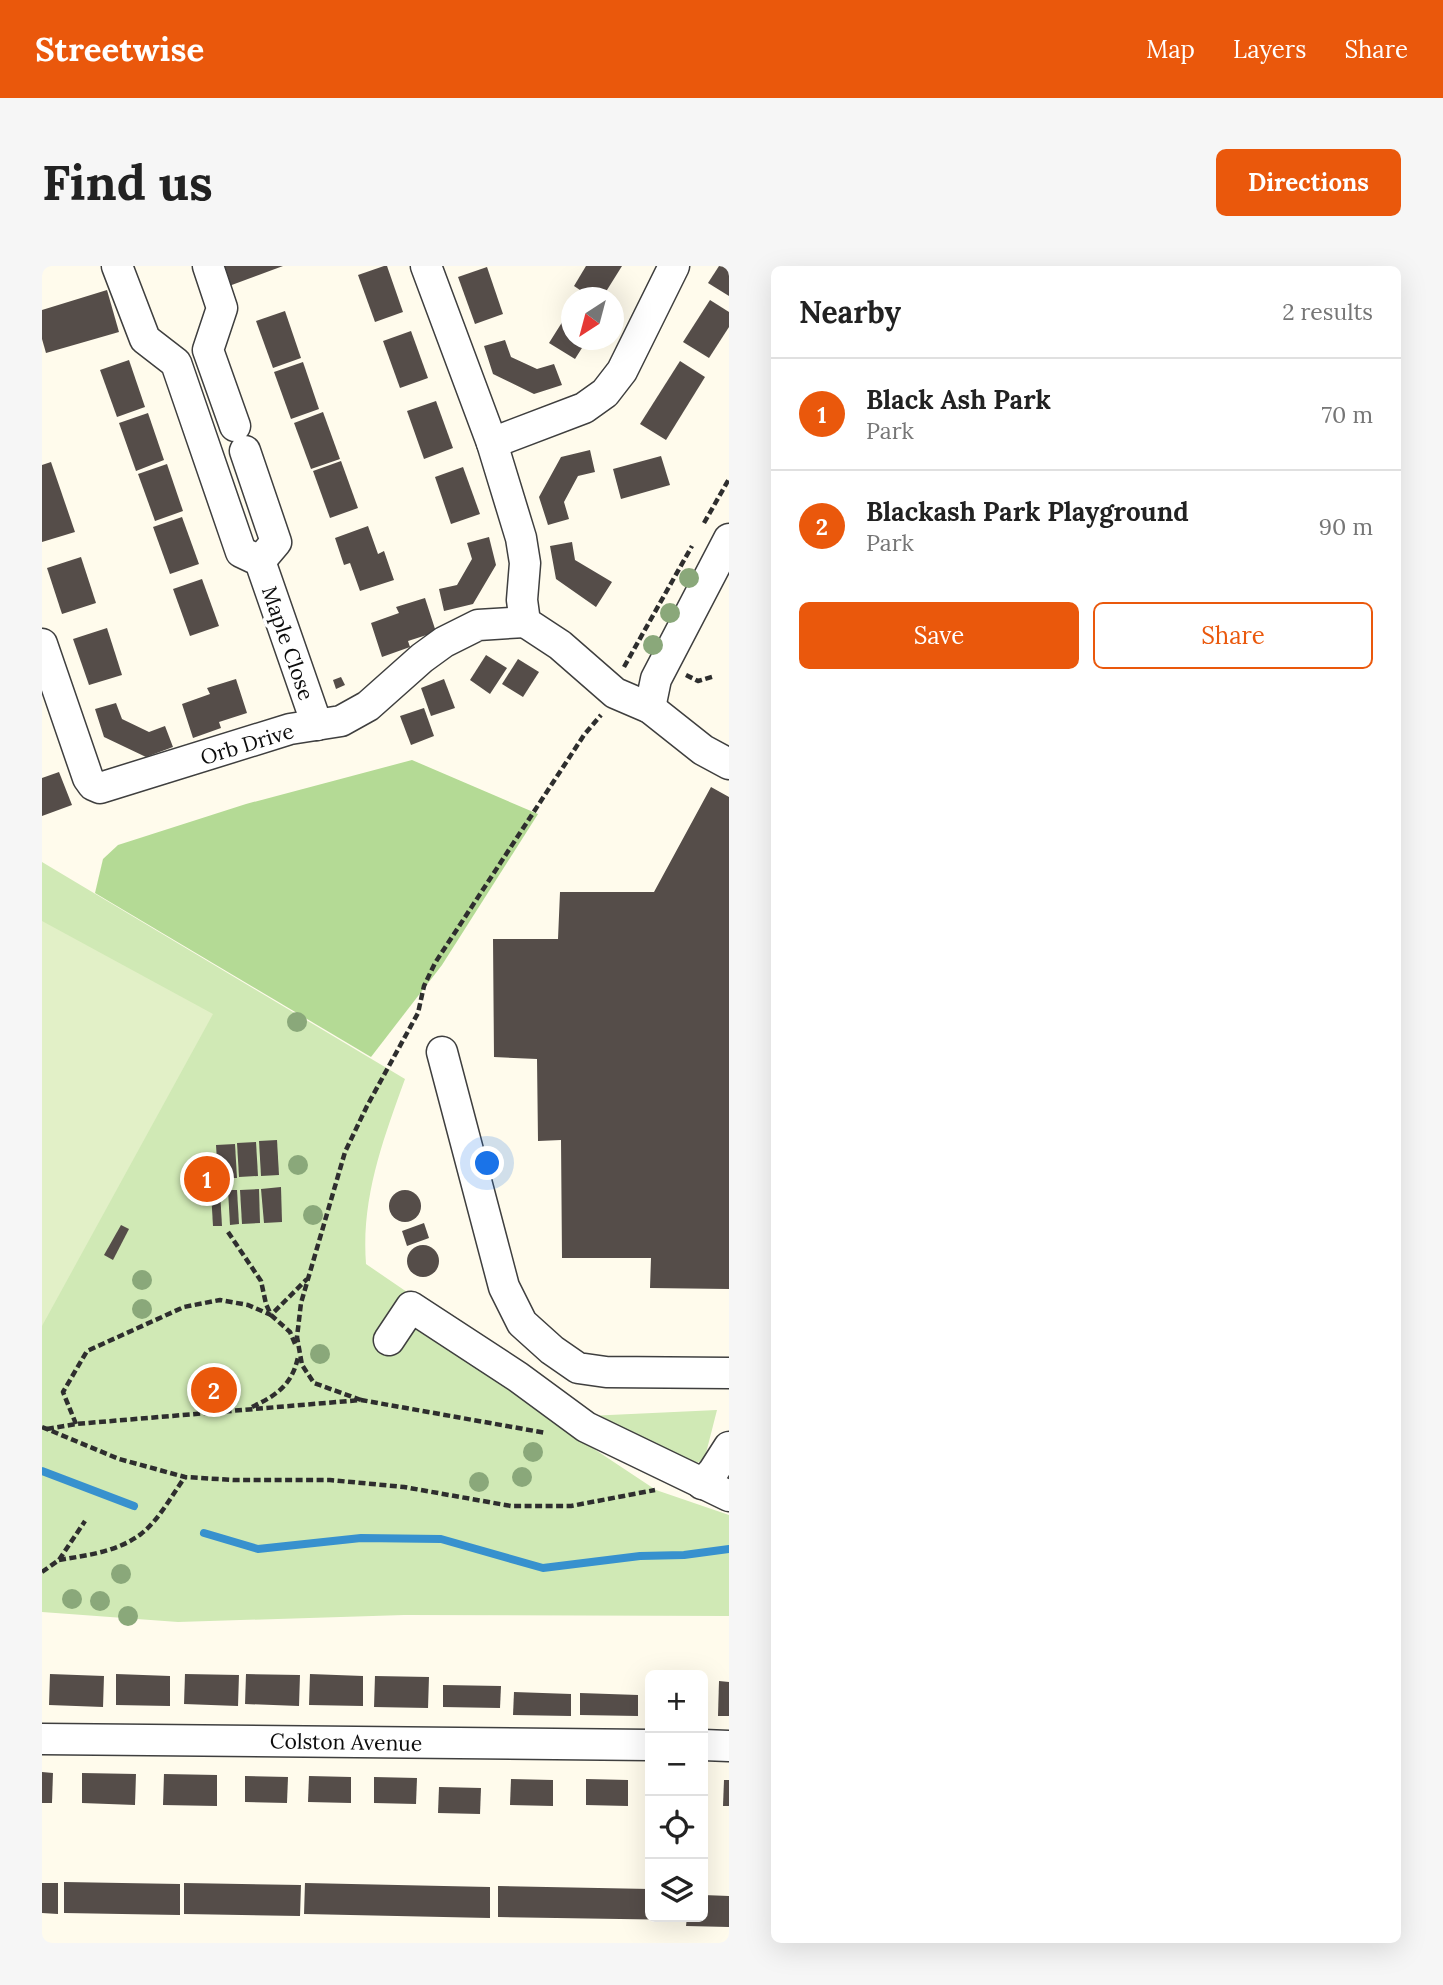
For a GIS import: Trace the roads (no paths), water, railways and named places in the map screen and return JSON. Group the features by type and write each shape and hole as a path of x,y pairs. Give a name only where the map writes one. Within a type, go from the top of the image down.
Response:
{"street":[{"name":"Maple Close","path":"117,266 145,339 176,363 241,552 260,561 317,725"},
{"name":"Maple Close","path":"208,266 222,308 208,350 276,542 260,561"},
{"path":"426,266 492,443 521,538 525,562 522,600 525,622 560,645 615,693 650,708 703,750 729,764"},
{"path":"492,443 584,408 605,393 622,371 674,266"},
{"path":"650,708 656,679 716,532"},
{"name":"Orb Drive","path":"42,644 54,721 88,778 93,785 100,788 290,729 341,721 368,706 444,642 478,625 525,622"},
{"path":"442,1052 503,1287 522,1323 552,1350 578,1368 606,1372 729,1373"},
{"path":"389,1340 411,1307 518,1377 586,1427 729,1496"},
{"path":"702,1484 729,1447"},
{"name":"Colston Avenue","path":"42,1739 645,1745"},
{"path":"708,1745 729,1746"}],"waterway":[{"path":"42,1471 134,1506"},
{"path":"204,1533 258,1549 361,1538 441,1539 543,1568 729,1549"}],"place":[{"name":"Black Ash Park","path":"207,1179"},
{"name":"Blackash Park Playground","path":"214,1390"}]}
